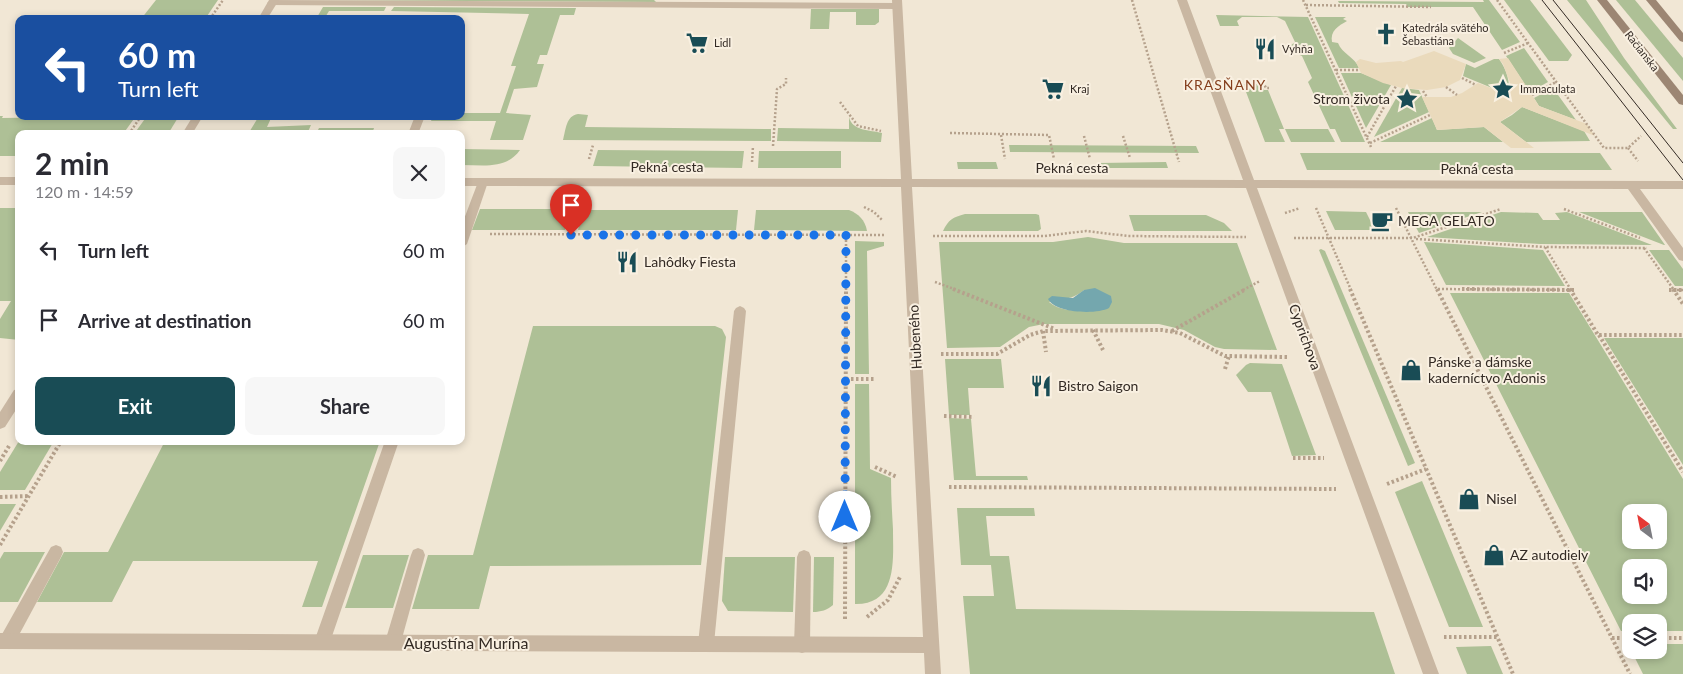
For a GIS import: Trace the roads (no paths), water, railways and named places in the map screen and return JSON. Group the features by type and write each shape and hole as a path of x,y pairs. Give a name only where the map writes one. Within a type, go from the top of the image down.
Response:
{"main road":[{"name":"Račianska","path":"1602,0 1683,102"},
{"path":"1651,0 1683,39"}],"street":[{"name":"Cyprichova","path":"1182,0 1248,184 1430,674"},
{"path":"265,15 273,2 897,3"},
{"name":"Hubeného","path":"897,3 933,674"},
{"path":"0,181 15,181"},
{"name":"Pekná cesta","path":"465,182 1683,185"},
{"path":"465,233 483,182"},
{"path":"1631,185 1683,257"},
{"path":"706,644 740,311"},
{"path":"0,423 15,400"},
{"path":"322,642 391,445"},
{"path":"3,641 56,552"},
{"path":"393,642 418,555"},
{"path":"802,645 804,557"},
{"name":"Augustína Murína","path":"3,641 932,645"}],"water":[{"path":"1095,288 1111,296 1112,302 1109,308 1095,312 1067,310 1052,304 1048,299 1052,296 1073,298 1084,290"}],"tram line":[{"path":"1542,0 1683,180"},
{"path":"1553,0 1683,163"}],"place":[{"name":"Katedrála svätého Šebastiána","path":"1386,34"},
{"name":"Lidl","path":"697,43"},
{"name":"Vyhňa","path":"1265,49"},
{"name":"Kraj","path":"1053,89"},
{"name":"Immaculata","path":"1503,89"},
{"name":"Strom života","path":"1407,99"},
{"name":"MEGA GELATO","path":"1382,221"},
{"name":"Lahôdky Fiesta","path":"627,262"},
{"name":"Pánske a dámske kaderníctvo Adonis","path":"1411,370"},
{"name":"Bistro Saigon","path":"1041,386"},
{"name":"Nisel","path":"1469,499"},
{"name":"AZ autodiely","path":"1494,555"}],"district":[{"name":"KRASŇANY","path":"1225,85"}]}
